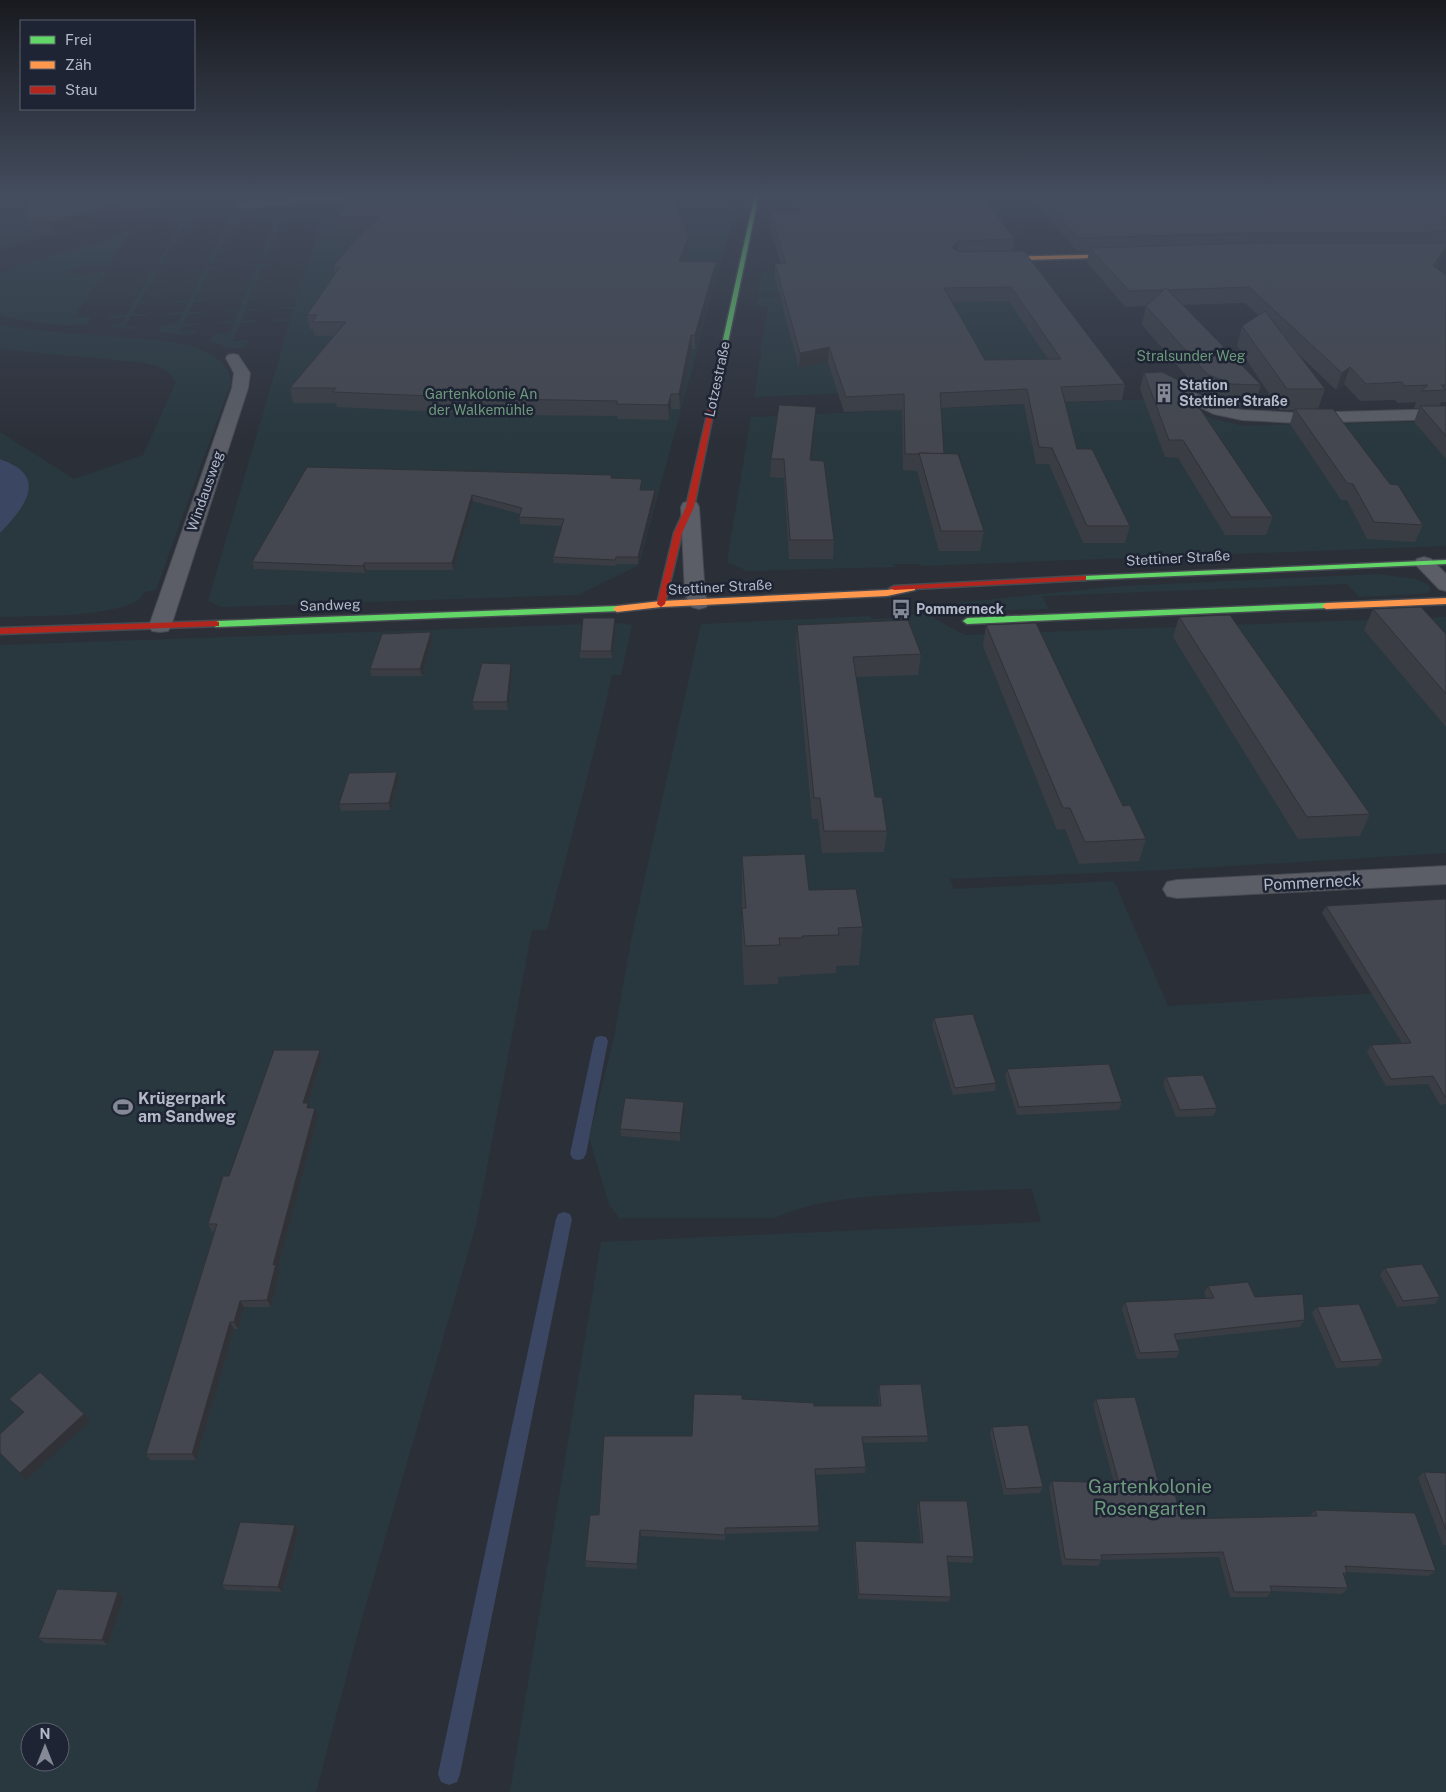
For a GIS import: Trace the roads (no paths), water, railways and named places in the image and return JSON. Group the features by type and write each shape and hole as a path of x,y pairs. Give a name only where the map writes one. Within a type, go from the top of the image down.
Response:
{"street":[{"name":"Lotzestraße","path":"661,604 678,533 690,506 738,278"},
{"name":"Windausweg","path":"160,626 240,388 242,373 233,358"},
{"path":"1165,384 1220,411 1242,416 1298,418 1446,414"},
{"name":"Lotzestraße","path":"690,506 697,599"},
{"name":"Stettiner Straße","path":"661,604 697,599 886,593 912,588 1154,574 1446,562"},
{"path":"1424,563 1446,586"},
{"path":"967,621 1446,601"},
{"name":"Sandweg","path":"0,631 609,610 661,604"},
{"name":"Pommerneck","path":"1177,890 1446,875"}],"water":[{"path":"0,459 15,466 24,474 28,483 28,492 18,512 0,533"}],"waterway":[{"path":"578,1154 601,1041"},
{"path":"449,1774 564,1219"}],"place":[{"name":"Station Stettiner Straße","path":"1164,393"},
{"name":"Pommerneck","path":"901,609"},
{"name":"Krügerpark am Sandweg","path":"123,1107"}],"park label":[{"name":"Stralsunder Weg","path":"1191,356"},
{"name":"Gartenkolonie An der Walkemühle","path":"481,402"},
{"name":"Gartenkolonie Rosengarten","path":"1150,1497"}]}
